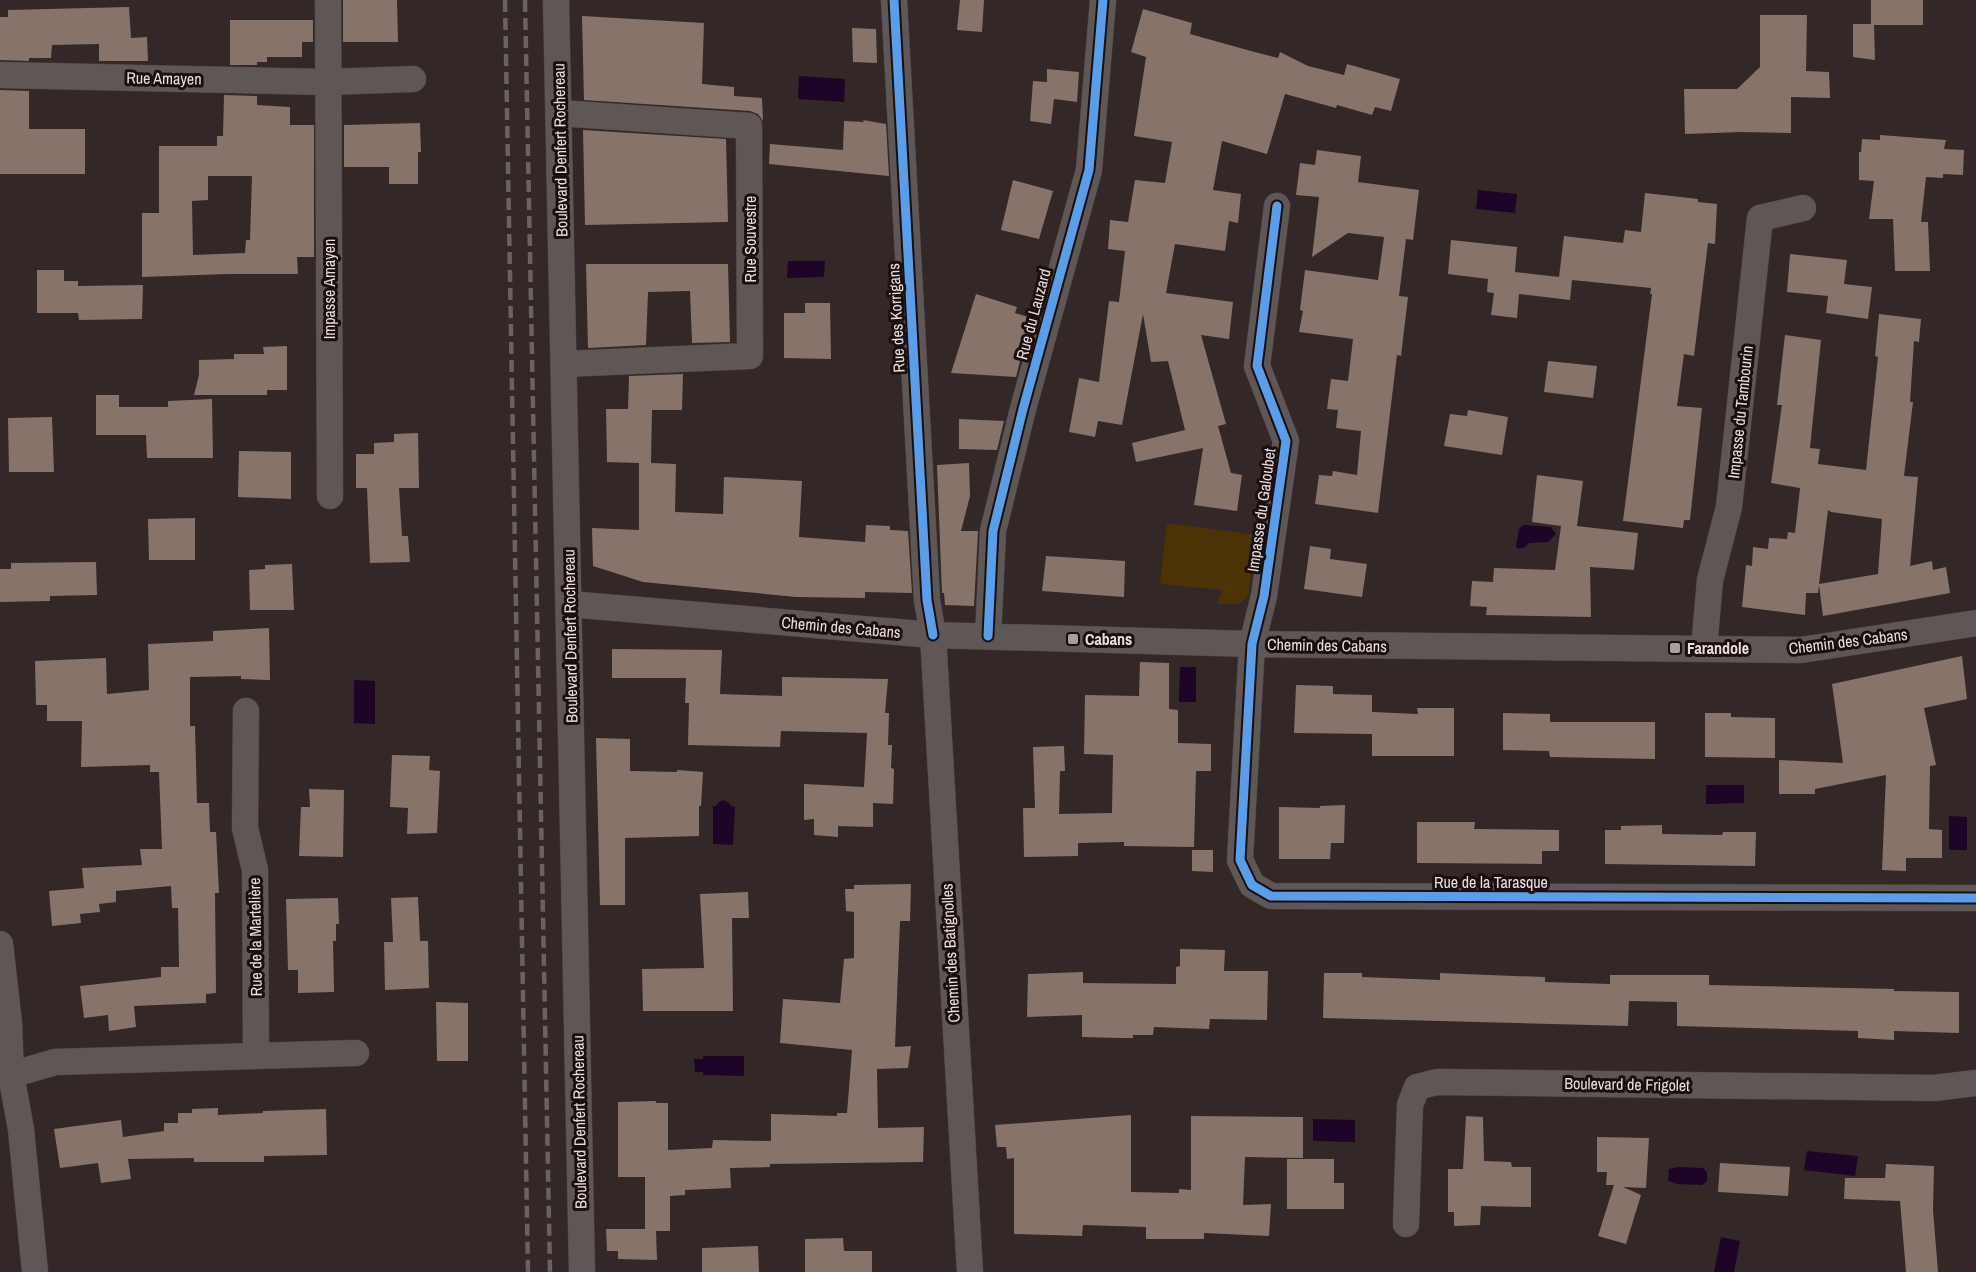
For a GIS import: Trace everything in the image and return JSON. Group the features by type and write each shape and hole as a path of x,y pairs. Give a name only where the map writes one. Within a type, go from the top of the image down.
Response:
{"street":[{"path":"327,82 328,0"},
{"name":"Boulevard Denfert Rochereau","path":"556,0 582,1272"},
{"name":"Rue des Korrigans","path":"894,0 927,600 933,635"},
{"name":"Rue du Lauzard","path":"988,636 993,531 1023,409 1089,170 1103,0"},
{"name":"Rue Amayen","path":"0,75 327,82 413,80"},
{"name":"Impasse Amayen","path":"327,82 330,496"},
{"name":"Rue Souvestre","path":"559,113 749,126 750,356 564,364"},
{"name":"Impasse du Galoubet","path":"1252,644 1264,596 1286,441 1257,366 1277,206"},
{"name":"Impasse du Tambourin","path":"1704,648 1710,580 1729,507 1760,218 1803,208"},
{"name":"Chemin des Cabans","path":"569,604 933,635 1252,644 1801,650 1976,623"},
{"name":"Chemin des Batignolles","path":"933,635 950,960 970,1272"},
{"name":"Rue de la Tarasque","path":"1252,644 1240,860 1252,885 1271,896 1976,898"},
{"name":"Rue de la Martelière","path":"246,711 245,828 255,870 256,1056"},
{"path":"0,944 9,1023 5,1075 21,1129 35,1272"},
{"path":"5,1075 55,1062 356,1053"},
{"name":"Boulevard de Frigolet","path":"1406,1224 1410,1105 1417,1087 1437,1082 1934,1088 1976,1083"}],"shaded area":[{"path":"799,76 845,79 844,102 798,99"},
{"path":"1478,190 1517,194 1515,213 1476,209"},
{"path":"788,261 825,261 824,277 787,278"},
{"path":"1167,523 1256,535 1249,593 1244,601 1236,604 1218,604 1222,590 1160,584"},
{"path":"1523,525 1551,527 1556,534 1548,542 1529,543 1519,549 1516,547 1519,529"},
{"path":"1180,667 1196,667 1196,702 1179,702"},
{"path":"354,680 375,681 375,724 354,723"},
{"path":"1706,785 1744,785 1744,803 1706,804"},
{"path":"723,800 735,807 733,845 713,844 713,806"},
{"path":"1949,816 1967,817 1967,850 1949,850"},
{"path":"703,1056 744,1056 744,1076 703,1075 703,1072 695,1072 694,1059 703,1059"},
{"path":"1313,1119 1355,1120 1355,1142 1313,1141"},
{"path":"1807,1151 1858,1156 1855,1176 1804,1170"},
{"path":"1703,1168 1707,1172 1707,1181 1702,1185 1677,1184 1668,1181 1669,1169"},
{"path":"1721,1237 1740,1241 1734,1272 1714,1272"}],"building":[{"path":"343,0 397,0 398,42 343,42"},
{"path":"960,0 984,0 982,32 957,30"},
{"path":"1871,0 1923,0 1923,25 1874,25 1875,60 1853,57 1853,24 1871,24"},
{"path":"129,7 131,38 147,37 148,61 99,61 99,44 52,45 51,58 29,58 29,61 0,60 0,17 8,17 8,10"},
{"path":"1143,9 1192,23 1190,34 1251,51 1278,58 1280,52 1308,66 1344,75 1347,64 1400,79 1391,111 1375,107 1372,115 1285,94 1267,154 1222,141 1213,190 1241,194 1238,223 1229,221 1225,251 1175,244 1166,293 1233,302 1229,339 1201,335 1226,424 1218,426 1231,473 1242,475 1237,511 1194,505 1203,448 1136,462 1132,443 1185,430 1168,361 1151,362 1143,314 1122,425 1098,421 1095,437 1069,432 1079,378 1099,382 1109,301 1119,302 1125,251 1108,249 1110,220 1128,222 1135,180 1165,183 1172,142 1134,136 1146,57 1131,52"},
{"path":"1760,15 1807,15 1806,71 1829,72 1830,98 1791,97 1791,133 1685,134 1684,89 1737,89 1760,67"},
{"path":"582,16 704,23 702,84 734,87 734,96 762,98 763,121 758,114 750,111 584,100"},
{"path":"230,20 313,20 313,42 302,42 302,57 267,57 267,62 257,62 257,65 230,65"},
{"path":"852,28 876,29 877,63 853,62"},
{"path":"1047,69 1079,72 1077,102 1054,99 1051,124 1030,121 1033,81 1047,82"},
{"path":"0,90 29,91 29,129 85,129 85,174 0,174"},
{"path":"224,95 257,96 257,105 290,107 290,125 314,125 314,257 297,257 298,274 142,277 142,213 159,213 159,146 217,146 217,136 223,136","holes":["208,176 252,176 250,240 246,240 245,253 193,255 192,201 208,200"]},
{"path":"863,120 886,124 889,176 769,164 770,144 843,150 844,121 864,122"},
{"path":"420,123 421,152 418,152 418,184 389,184 389,167 344,167 344,125"},
{"path":"583,130 726,139 728,222 585,225"},
{"path":"1880,135 1946,140 1944,149 1964,150 1963,175 1943,174 1943,178 1926,177 1921,222 1928,222 1930,271 1895,271 1893,219 1869,219 1874,181 1859,180 1859,152 1861,152 1862,139 1880,140"},
{"path":"1317,150 1361,156 1358,182 1419,190 1413,240 1406,239 1399,296 1408,297 1401,356 1397,355 1378,513 1315,504 1319,475 1332,476 1333,471 1357,475 1361,431 1336,428 1338,410 1327,409 1331,379 1348,381 1353,339 1299,332 1303,311 1300,310 1305,270 1378,280 1384,237 1348,233 1312,257 1319,197 1296,195 1300,163 1315,165"},
{"path":"1013,180 1053,191 1039,239 1001,230"},
{"path":"1645,193 1698,199 1698,202 1717,204 1715,244 1708,243 1694,356 1684,354 1677,406 1702,408 1690,520 1684,520 1683,528 1623,521 1651,288 1572,280 1570,300 1519,294 1517,318 1491,315 1494,293 1487,292 1488,279 1448,274 1451,240 1517,247 1515,272 1559,277 1564,236 1623,243 1625,230 1641,232"},
{"path":"1790,254 1847,260 1844,284 1872,287 1868,319 1826,313 1828,296 1787,292"},
{"path":"586,264 728,264 730,342 692,343 690,291 648,292 646,345 588,348"},
{"path":"37,270 64,270 64,281 78,281 78,286 143,285 142,319 79,320 78,313 37,313"},
{"path":"976,294 1017,307 1015,313 1031,318 1016,377 951,373"},
{"path":"805,303 830,303 831,359 784,358 784,313 805,313"},
{"path":"1879,314 1921,319 1919,342 1914,341 1910,402 1913,402 1904,476 1918,477 1910,566 1932,561 1933,570 1946,567 1950,593 1823,616 1819,585 1818,593 1806,593 1805,615 1742,607 1746,565 1752,566 1753,547 1768,549 1769,538 1787,539 1788,532 1795,533 1800,488 1771,483 1782,405 1777,405 1785,335 1821,340 1810,448 1820,449 1818,464 1866,470 1878,357 1875,356","holes":["1828,510 1882,519 1878,574 1819,584"]},
{"path":"287,346 287,390 267,390 267,395 194,395 199,375 199,360 234,359 234,354 264,354 263,347"},
{"path":"1548,361 1597,366 1593,398 1544,392"},
{"path":"683,374 682,410 652,410 651,463 676,464 675,512 723,514 724,477 802,481 799,537 865,542 866,525 890,526 890,530 908,531 912,593 865,592 865,598 796,597 643,582 593,566 592,528 639,530 639,463 607,462 606,409 628,409 629,376"},
{"path":"96,395 119,395 119,407 168,407 168,401 212,399 213,458 147,458 146,435 96,435"},
{"path":"1468,410 1508,417 1502,455 1444,446 1450,414 1467,416"},
{"path":"52,417 54,472 9,472 8,418"},
{"path":"959,419 1004,421 997,450 959,449"},
{"path":"418,433 419,488 399,488 402,536 408,536 410,562 370,563 367,488 356,488 356,454 374,454 374,443 394,442 394,434"},
{"path":"239,451 291,452 291,499 238,497"},
{"path":"969,463 970,496 961,531 978,531 974,606 945,605 944,593 942,593 937,465"},
{"path":"1537,475 1583,481 1577,526 1638,533 1634,570 1590,567 1591,617 1486,615 1487,607 1470,606 1472,581 1493,582 1494,568 1555,570 1561,526 1532,522"},
{"path":"195,518 195,560 149,560 148,519"},
{"path":"1310,546 1331,549 1330,559 1367,564 1362,597 1304,589"},
{"path":"1046,556 1125,561 1124,597 1042,591"},
{"path":"96,562 97,595 50,596 50,601 0,602 0,569 11,569 11,563"},
{"path":"292,564 294,610 250,610 249,570 265,569 265,565"},
{"path":"269,628 270,680 241,679 241,676 190,677 190,726 195,726 197,803 209,803 210,832 216,832 219,893 215,893 216,993 206,994 206,1003 134,1006 136,1027 109,1031 108,1015 84,1018 80,986 161,977 161,967 179,967 178,908 172,908 171,886 116,891 116,902 99,904 100,912 80,914 81,923 52,926 49,891 84,888 82,868 142,865 140,849 162,849 159,772 150,772 150,765 81,767 82,721 47,721 47,705 36,705 35,661 106,658 107,694 149,690 148,644 213,641 213,631"},
{"path":"612,649 722,650 720,694 782,696 782,677 888,679 885,713 889,713 888,745 892,745 893,804 873,803 873,827 838,826 838,837 814,835 814,819 804,820 804,784 864,787 867,733 781,731 780,747 688,745 689,703 685,703 686,678 612,678"},
{"path":"1962,656 1967,699 1924,708 1936,765 1930,766 1929,829 1942,830 1942,858 1906,858 1906,871 1882,870 1886,775 1815,789 1815,794 1779,794 1779,760 1843,763 1832,684"},
{"path":"1140,662 1169,663 1169,709 1178,710 1178,743 1211,744 1211,771 1196,771 1194,847 1124,846 1124,842 1078,843 1078,856 1024,857 1023,808 1035,808 1033,747 1064,746 1065,771 1060,771 1059,814 1112,813 1113,755 1084,754 1085,695 1139,696"},
{"path":"1296,685 1333,686 1333,694 1372,695 1372,712 1418,714 1417,708 1454,708 1454,756 1372,756 1372,734 1294,733"},
{"path":"1503,713 1550,714 1550,722 1655,722 1655,759 1550,757 1549,751 1503,750"},
{"path":"1705,713 1731,713 1731,717 1775,718 1775,758 1705,757"},
{"path":"596,738 630,739 630,771 703,772 701,806 699,806 699,836 625,838 625,905 600,905"},
{"path":"392,755 430,756 429,770 440,771 437,833 407,834 408,808 390,807"},
{"path":"309,789 344,790 343,857 299,856 301,807 310,807"},
{"path":"1345,805 1344,843 1331,843 1330,859 1279,859 1279,807 1320,808 1320,806"},
{"path":"1417,822 1475,822 1474,829 1559,830 1559,851 1542,851 1542,864 1417,863"},
{"path":"1662,825 1662,834 1722,835 1723,832 1756,832 1755,866 1605,864 1605,830 1621,830 1621,826"},
{"path":"1192,850 1213,850 1213,872 1192,871"},
{"path":"911,884 910,921 900,921 895,1047 911,1046 908,1068 877,1069 878,1128 924,1127 923,1162 770,1164 770,1167 730,1168 731,1188 685,1190 685,1195 670,1196 670,1231 656,1231 657,1260 618,1259 618,1251 607,1251 606,1229 645,1229 645,1177 618,1177 618,1102 668,1103 668,1150 712,1148 713,1140 771,1141 771,1114 837,1116 837,1113 847,1113 852,1050 780,1043 783,999 840,1003 844,959 854,958 854,912 846,911 845,889 854,889 854,885"},
{"path":"748,892 749,918 732,918 733,1011 643,1011 642,969 704,968 700,894"},
{"path":"418,897 420,941 428,941 429,988 385,990 384,942 393,942 391,898"},
{"path":"338,898 339,924 336,924 336,941 333,941 334,992 298,993 298,970 288,970 286,899"},
{"path":"1180,949 1225,950 1224,971 1268,971 1267,1020 1210,1019 1209,1029 1154,1027 1153,1035 1133,1035 1133,1038 1121,1038 1082,1037 1082,1015 1027,1017 1028,974 1083,972 1083,983 1176,984 1176,967 1180,966"},
{"path":"1324,973 1362,973 1362,977 1440,980 1440,973 1545,977 1545,982 1610,984 1610,975 1709,975 1709,985 1959,992 1959,1033 1894,1031 1894,1040 1858,1038 1858,1031 1677,1026 1677,1002 1629,1001 1628,1026 1323,1018"},
{"path":"436,1002 468,1003 468,1061 437,1061"},
{"path":"218,1108 218,1115 326,1109 327,1155 264,1156 264,1162 194,1162 194,1158 128,1159 131,1179 101,1183 98,1163 60,1168 54,1129 121,1120 123,1137 164,1131 164,1123 178,1123 178,1113 192,1113 192,1109"},
{"path":"1131,1115 1131,1192 1179,1193 1179,1189 1191,1190 1191,1116 1303,1117 1303,1158 1245,1157 1243,1205 1271,1204 1269,1236 1204,1233 1204,1239 1146,1239 1146,1227 1083,1225 1082,1236 1014,1234 1014,1158 1007,1159 1006,1147 997,1147 995,1125"},
{"path":"1466,1116 1483,1117 1484,1161 1511,1162 1512,1167 1531,1167 1531,1207 1481,1206 1480,1225 1454,1226 1454,1212 1448,1212 1448,1169 1463,1169"},
{"path":"1597,1137 1649,1138 1646,1188 1623,1187 1641,1195 1626,1244 1598,1236 1614,1185 1606,1185 1607,1172 1597,1172"},
{"path":"1287,1159 1334,1159 1334,1183 1344,1183 1344,1209 1287,1209"},
{"path":"1720,1163 1790,1167 1788,1196 1718,1192"},
{"path":"1886,1164 1934,1166 1933,1210 1938,1272 1906,1272 1900,1201 1844,1199 1845,1178 1885,1178"},
{"path":"843,1238 844,1251 872,1251 872,1272 805,1272 805,1239"},
{"path":"758,1246 759,1272 702,1272 702,1248"}],"railway":[{"path":"505,0 528,1272"},
{"path":"525,0 550,1272"}],"cycle path":[{"path":"894,0 927,600 933,635"},
{"path":"988,636 993,531 1023,409 1089,170 1103,0"},
{"path":"1277,206 1257,366 1286,441 1264,596 1252,644 1240,860 1252,885 1271,896 1976,898"}],"place":[{"name":"Cabans","path":"1073,639"},
{"name":"Farandole","path":"1675,648"}]}
